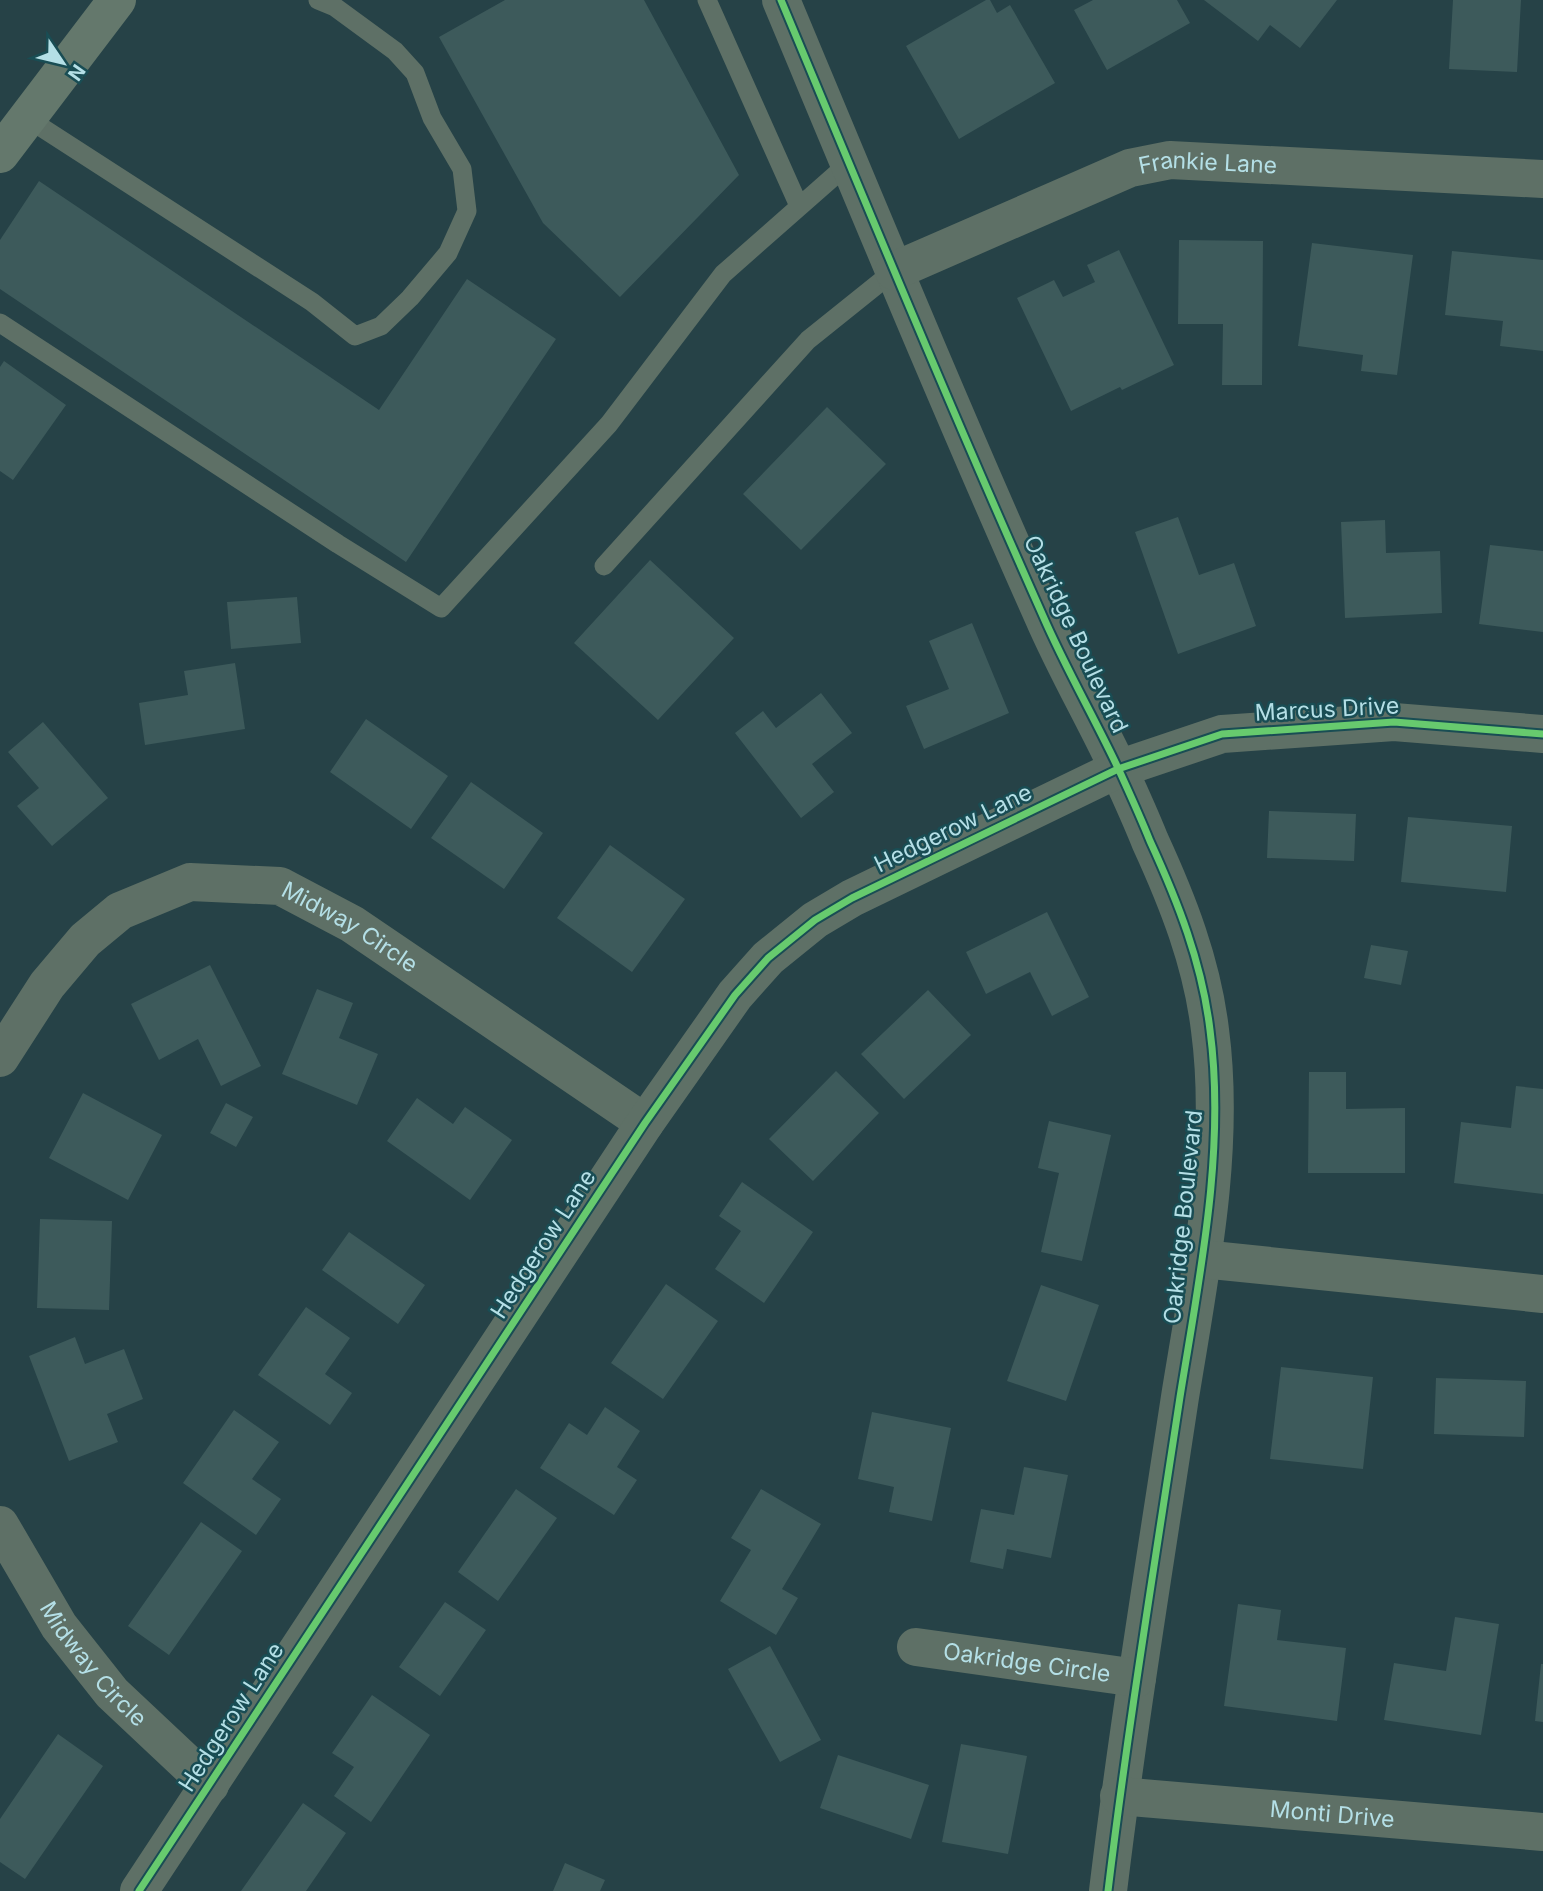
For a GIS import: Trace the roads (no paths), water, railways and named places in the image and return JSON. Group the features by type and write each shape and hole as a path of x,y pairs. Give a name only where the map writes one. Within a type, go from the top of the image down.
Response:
{"main road":[{"path":"0,154 117,0"}],"street":[{"name":"Oakridge Boulevard","path":"781,0 1045,622 1118,769 1178,905 1206,1002 1211,1032 1215,1100 1212,1166 1202,1259 1119,1796 1108,1891"},
{"name":"Frankie Lane","path":"894,271 1130,168 1170,160 1543,179"},
{"name":"Marcus Drive","path":"1118,769 1222,734 1394,722 1543,734"},
{"name":"Hedgerow Lane","path":"139,1891 645,1123 735,995 768,958 816,920 852,898 1118,769"},
{"name":"Midway Circle","path":"0,1058 47,985 85,940 120,911 190,882 280,886 352,924 645,1123"},
{"path":"1202,1259 1543,1294"},
{"name":"Midway Circle","path":"0,1525 59,1626 111,1693 210,1786"},
{"name":"Oakridge Circle","path":"916,1647 1137,1678"},
{"name":"Monti Drive","path":"1119,1796 1543,1832"}],"lane":[{"path":"27,118 312,302 355,335 381,326 410,298 448,253 467,211 462,169 432,118 415,73 395,51 335,7 318,0"},
{"path":"707,0 800,206"},
{"path":"0,323 338,544 441,608 609,424 723,274 849,163"},
{"path":"604,566 808,340 894,271"}]}
